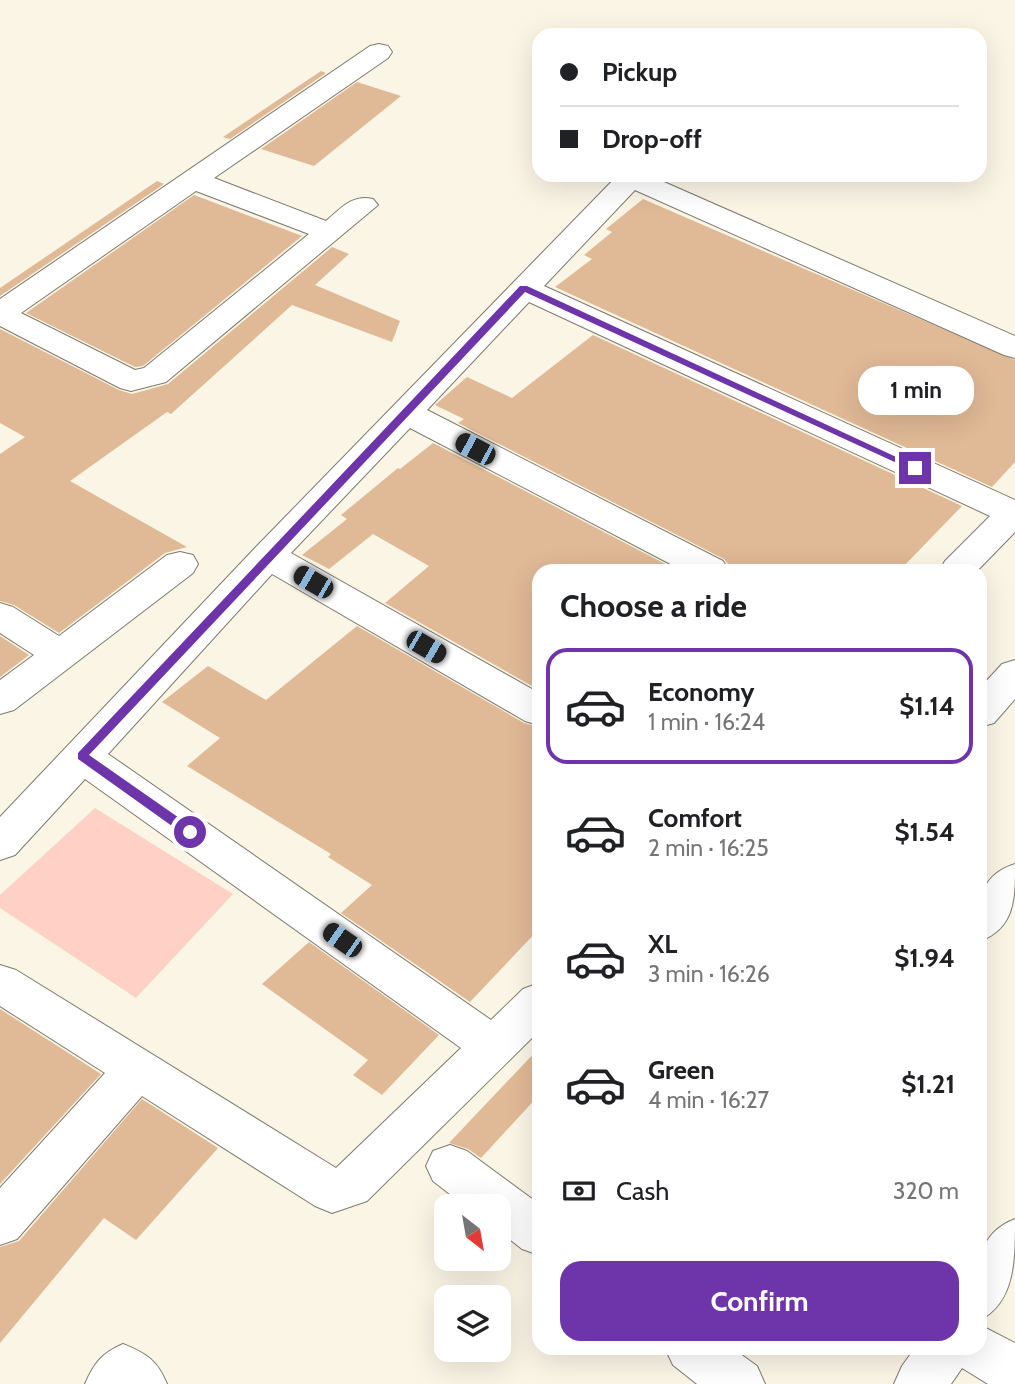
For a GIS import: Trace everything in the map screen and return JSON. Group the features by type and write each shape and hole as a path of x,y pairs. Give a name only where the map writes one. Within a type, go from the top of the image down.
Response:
{"street":[{"path":"363,205 155,375 131,381 0,314 379,52"},
{"path":"193,180 330,232"},
{"path":"0,844 268,556 627,182"},
{"path":"640,182 1015,348"},
{"path":"523,288 1014,512 964,564"},
{"path":"405,412 698,564"},
{"path":"268,556 532,707"},
{"path":"0,700 180,564"},
{"path":"0,615 60,654"},
{"path":"987,705 1015,674"},
{"path":"82,756 494,1047"},
{"path":"987,915 1015,881"},
{"path":"0,984 332,1191 350,1186 532,1009"},
{"path":"0,1223 137,1069"},
{"path":"450,1166 532,1228"},
{"path":"987,1285 1015,1242"},
{"path":"987,1354 1015,1372"},
{"path":"700,1355 739,1384"},
{"path":"920,1384 941,1355"},
{"path":"111,1384 123,1370 141,1384"}],"shaded area":[{"path":"95,808 233,894 136,998 0,908 0,895"}],"building":[{"path":"321,71 326,73 230,139 223,137"},
{"path":"357,82 401,96 314,166 261,149"},
{"path":"157,181 164,184 0,296 0,288"},
{"path":"194,195 302,236 143,366 135,367 26,313"},
{"path":"643,199 1015,360 1015,462 992,487 555,287 592,259 584,255 612,232 606,229"},
{"path":"332,247 349,254 315,285 400,321 392,342 292,305 171,414 167,412 70,481 187,547 165,553 59,633 14,605 0,601 0,454 25,437 0,423 0,329 119,390 132,394 168,384"},
{"path":"593,335 962,506 906,564 728,564 724,559 458,423 464,419 435,405 467,377 512,398"},
{"path":"433,443 665,564 532,564 532,686 385,603 429,566 373,534 329,569 302,555 347,519 341,515"},
{"path":"357,626 532,725 532,936 470,1002 341,913 372,885 328,857 331,854 187,766 220,738 162,702 208,666 266,700"},
{"path":"0,636 29,655 0,677"},
{"path":"309,942 439,1035 382,1095 353,1075 368,1060 262,984"},
{"path":"0,1009 101,1074 0,1184"},
{"path":"532,1055 532,1103 481,1158 468,1149 449,1143"},
{"path":"142,1099 218,1148 136,1240 104,1218 0,1343 0,1247 19,1241"}],"route":[{"path":"190,832 82,756 523,288 915,468"}]}
